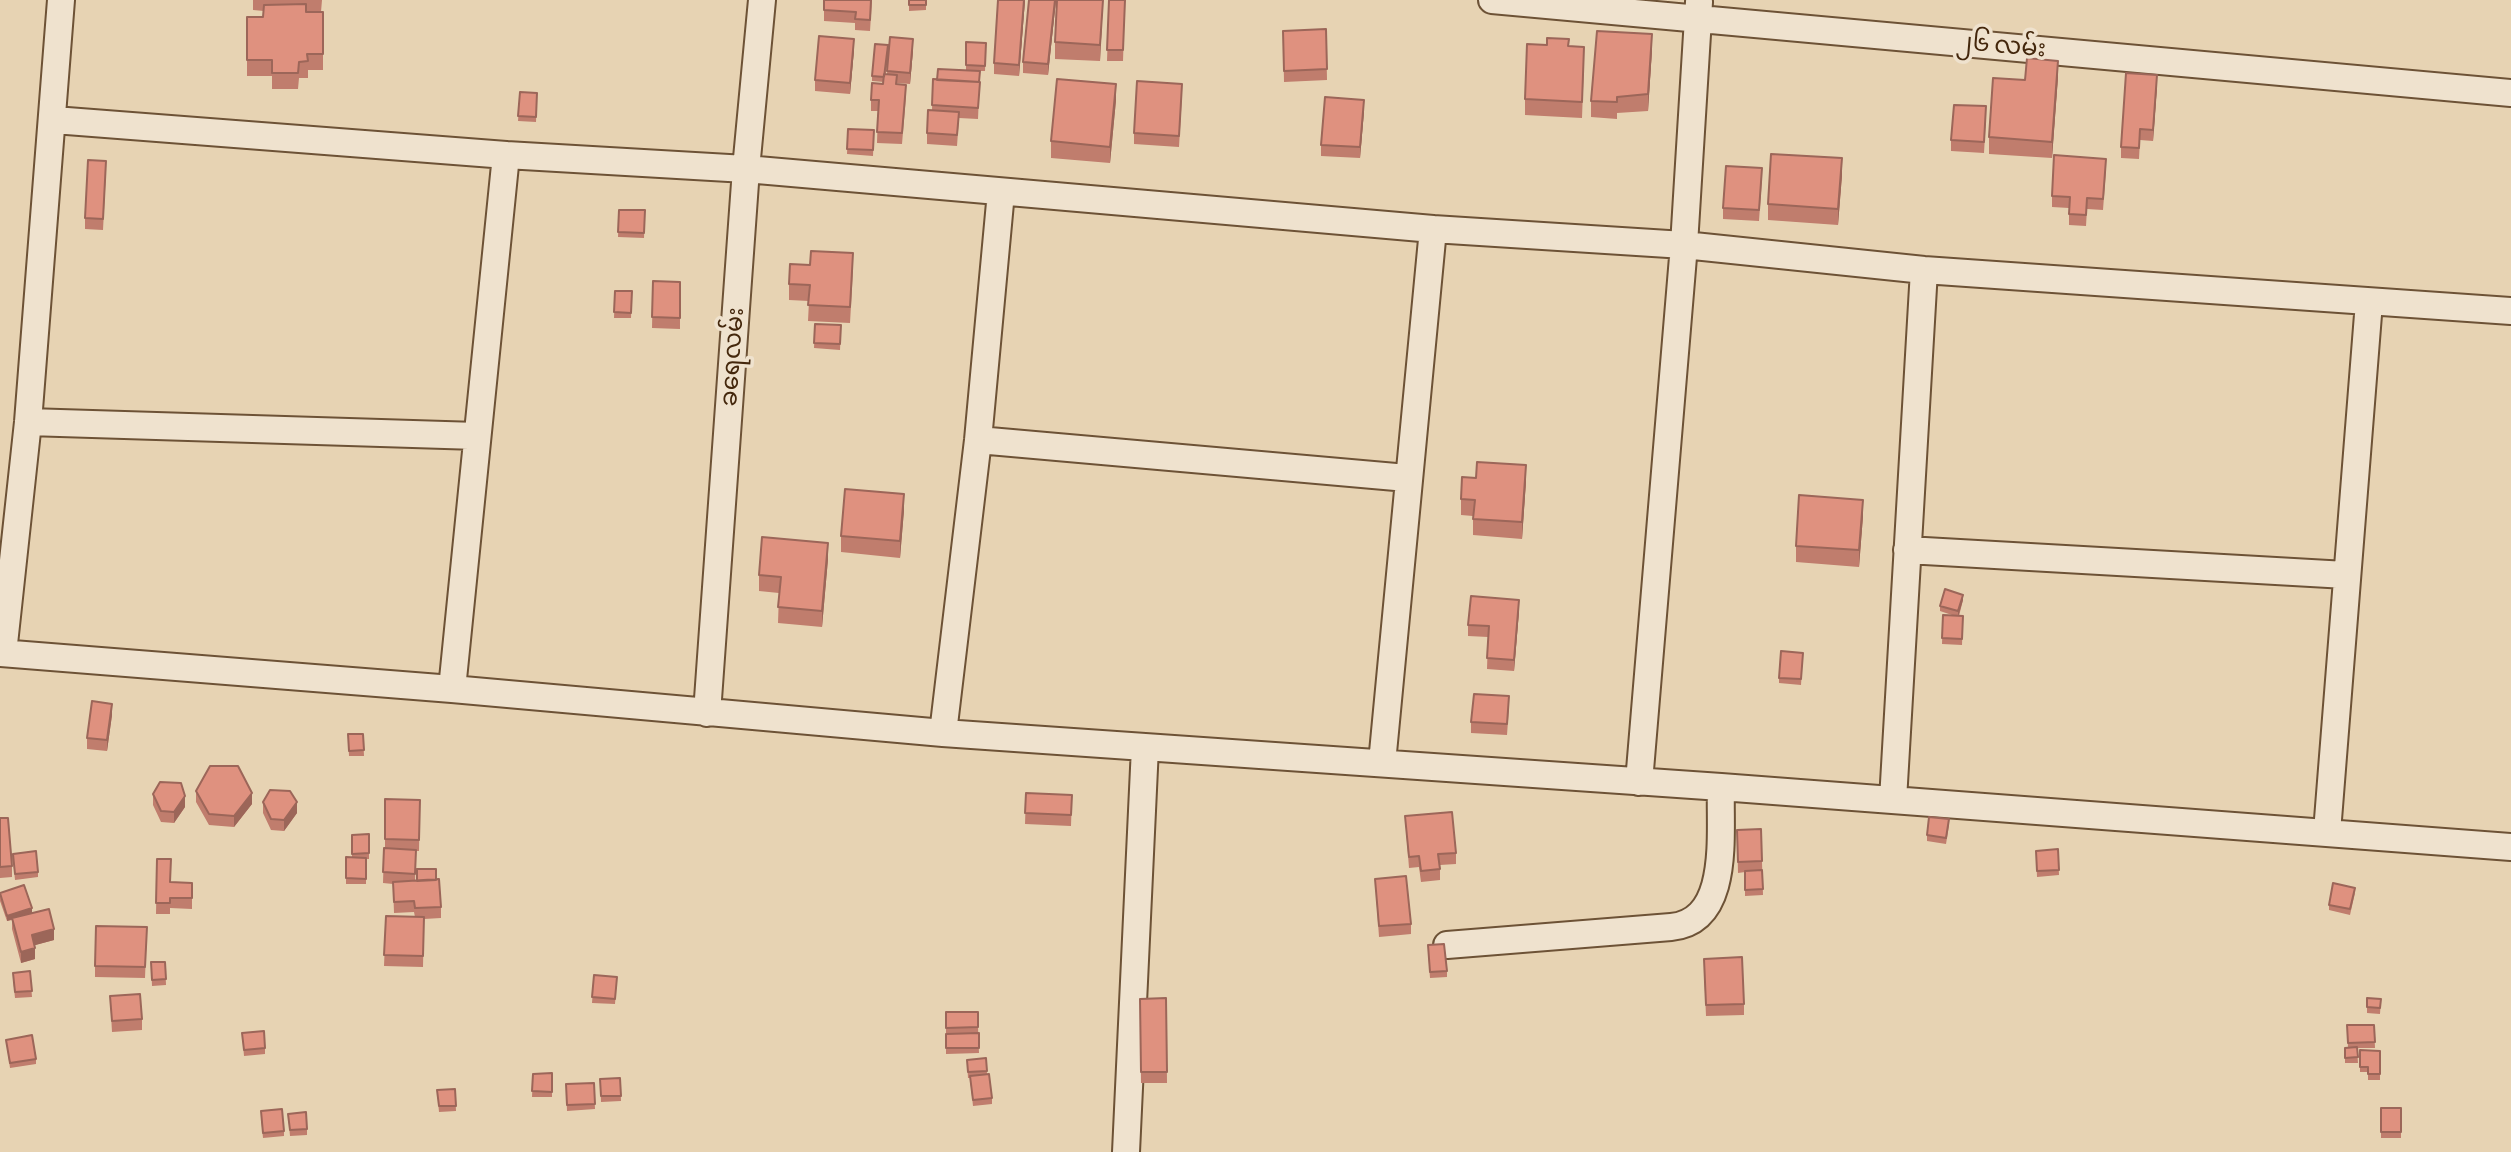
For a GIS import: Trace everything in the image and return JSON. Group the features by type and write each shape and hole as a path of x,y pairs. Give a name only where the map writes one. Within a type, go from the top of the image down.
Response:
{"street":[{"path":"61,0 54,120 27,422 1,653 452,689 943,733 1721,787 2511,847"},
{"name":"ခရေလမ်း","path":"707,713 746,169 762,0"},
{"name":"၂၆ လမ်း","path":"1492,0 1698,9 2511,93"},
{"path":"1639,782 1684,245 1698,9"},
{"path":"54,120 506,155 746,169 1433,229 1684,245 1924,270 2511,311"},
{"path":"452,689 506,155"},
{"path":"943,733 978,440 1001,192"},
{"path":"1382,763 1407,478 1433,229"},
{"path":"1893,800 1924,270"},
{"path":"2327,832 2369,302"},
{"path":"27,422 477,436"},
{"path":"978,440 1407,478"},
{"path":"1907,550 2346,575"},
{"path":"1126,1152 1145,747"},
{"path":"1447,945 1685,926 1700,917 1717,883 1721,787"}],"building":[{"path":"824,0 871,0 870,20 855,19 856,12 824,10"},
{"path":"909,0 926,0 926,5 909,5"},
{"path":"998,0 1024,0 1019,65 994,63"},
{"path":"1029,0 1055,0 1048,64 1023,62"},
{"path":"1057,0 1103,0 1100,45 1055,42"},
{"path":"1109,0 1125,0 1123,50 1107,50"},
{"path":"306,4 306,12 323,12 323,54 307,54 308,61 299,62 298,73 272,73 272,60 247,60 247,17 263,17 264,5"},
{"path":"1326,29 1327,69 1284,71 1283,31"},
{"path":"1597,31 1652,34 1648,94 1617,97 1617,102 1591,101"},
{"path":"819,36 854,39 850,83 815,80"},
{"path":"890,37 913,39 910,73 887,71"},
{"path":"1547,38 1569,39 1568,46 1584,47 1582,102 1525,99 1527,44 1547,45"},
{"path":"966,42 986,43 985,66 966,65"},
{"path":"875,44 888,45 884,77 872,76"},
{"path":"2027,58 2058,61 2052,142 1989,137 1993,78 2025,80"},
{"path":"938,69 980,71 979,82 937,80"},
{"path":"2126,73 2157,75 2153,130 2140,129 2139,148 2121,147"},
{"path":"884,74 897,75 896,84 906,85 902,133 877,132 879,100 871,100 872,83 883,84"},
{"path":"933,79 980,82 978,108 932,105"},
{"path":"1057,79 1116,84 1110,147 1051,141"},
{"path":"1137,81 1182,84 1179,136 1134,133"},
{"path":"520,92 537,93 536,117 518,116"},
{"path":"1325,97 1364,100 1360,147 1321,145"},
{"path":"1954,105 1986,106 1984,142 1951,140"},
{"path":"928,110 959,112 957,135 927,133"},
{"path":"848,129 874,130 873,150 847,149"},
{"path":"1771,154 1842,158 1838,209 1768,204"},
{"path":"2054,155 2106,159 2103,199 2087,198 2086,215 2069,214 2070,197 2052,196"},
{"path":"88,160 106,161 103,219 85,218"},
{"path":"1726,166 1762,168 1759,210 1723,208"},
{"path":"619,210 645,210 644,233 618,232"},
{"path":"811,251 853,253 850,307 808,305 810,285 789,284 790,264 810,265"},
{"path":"653,281 680,282 680,318 652,317"},
{"path":"615,291 632,291 631,313 614,312"},
{"path":"815,324 841,325 840,344 814,343"},
{"path":"1477,462 1526,465 1522,522 1473,519 1475,500 1461,499 1462,477 1476,478"},
{"path":"845,489 904,494 900,541 841,536"},
{"path":"1799,495 1863,500 1859,550 1796,546"},
{"path":"762,537 828,543 822,611 778,607 781,577 759,575"},
{"path":"1945,589 1963,595 1958,611 1940,606"},
{"path":"1471,596 1519,600 1514,660 1487,658 1489,626 1468,625"},
{"path":"1943,615 1963,616 1962,639 1942,638"},
{"path":"1781,651 1803,653 1801,679 1779,678"},
{"path":"1474,694 1509,696 1507,724 1471,722"},
{"path":"92,701 112,704 107,740 87,738"},
{"path":"348,734 363,734 364,750 349,751"},
{"path":"210,766 238,766 252,793 234,816 209,814 196,791"},
{"path":"160,782 181,783 185,796 174,812 161,811 153,794"},
{"path":"270,790 290,791 297,802 284,820 271,819 263,802"},
{"path":"1026,793 1072,795 1071,815 1025,813"},
{"path":"385,799 420,800 419,840 385,839"},
{"path":"1452,812 1456,853 1438,854 1440,869 1421,871 1419,856 1409,857 1405,816"},
{"path":"1929,817 1949,819 1946,838 1927,835"},
{"path":"0,818 8,818 12,866 0,867"},
{"path":"1761,829 1762,861 1738,862 1737,830"},
{"path":"369,834 369,853 352,854 352,835"},
{"path":"384,848 416,850 415,874 383,872"},
{"path":"2058,849 2059,870 2037,871 2036,851"},
{"path":"36,851 38,872 15,874 13,854"},
{"path":"346,857 366,858 366,879 346,878"},
{"path":"157,859 171,859 170,882 192,883 192,898 170,898 170,903 156,903"},
{"path":"417,869 436,869 436,880 417,881"},
{"path":"1762,870 1763,889 1745,890 1745,871"},
{"path":"1406,876 1411,924 1379,926 1375,879"},
{"path":"439,879 441,907 415,908 414,901 394,902 393,882"},
{"path":"2333,883 2355,888 2350,909 2329,905"},
{"path":"24,885 32,908 7,916 0,893"},
{"path":"49,909 54,929 32,935 35,948 21,952 12,918"},
{"path":"386,916 424,917 423,956 384,955"},
{"path":"96,926 147,927 145,967 95,966"},
{"path":"1444,944 1447,971 1430,972 1428,945"},
{"path":"1742,957 1744,1004 1706,1005 1704,959"},
{"path":"151,962 165,962 166,979 152,980"},
{"path":"30,971 32,991 15,992 13,973"},
{"path":"594,975 617,977 615,999 592,997"},
{"path":"140,994 142,1019 112,1021 110,996"},
{"path":"1166,998 1167,1072 1141,1072 1140,999"},
{"path":"2367,998 2381,999 2380,1008 2367,1007"},
{"path":"946,1012 978,1012 978,1027 946,1028"},
{"path":"2347,1025 2374,1025 2375,1042 2348,1043"},
{"path":"264,1031 265,1048 244,1050 242,1033"},
{"path":"979,1033 979,1048 946,1048 946,1034"},
{"path":"32,1035 36,1059 10,1063 6,1040"},
{"path":"2357,1047 2358,1057 2345,1058 2345,1048"},
{"path":"2360,1050 2380,1051 2380,1074 2368,1074 2368,1067 2360,1067"},
{"path":"986,1058 987,1071 968,1072 967,1060"},
{"path":"552,1073 552,1092 532,1091 533,1074"},
{"path":"989,1074 992,1098 973,1100 970,1076"},
{"path":"620,1078 621,1096 601,1096 600,1079"},
{"path":"594,1083 595,1104 567,1105 566,1084"},
{"path":"455,1089 456,1106 439,1106 437,1090"},
{"path":"2381,1108 2401,1108 2401,1132 2381,1132"},
{"path":"282,1109 284,1131 263,1133 261,1111"},
{"path":"306,1112 307,1129 290,1130 288,1114"}]}
